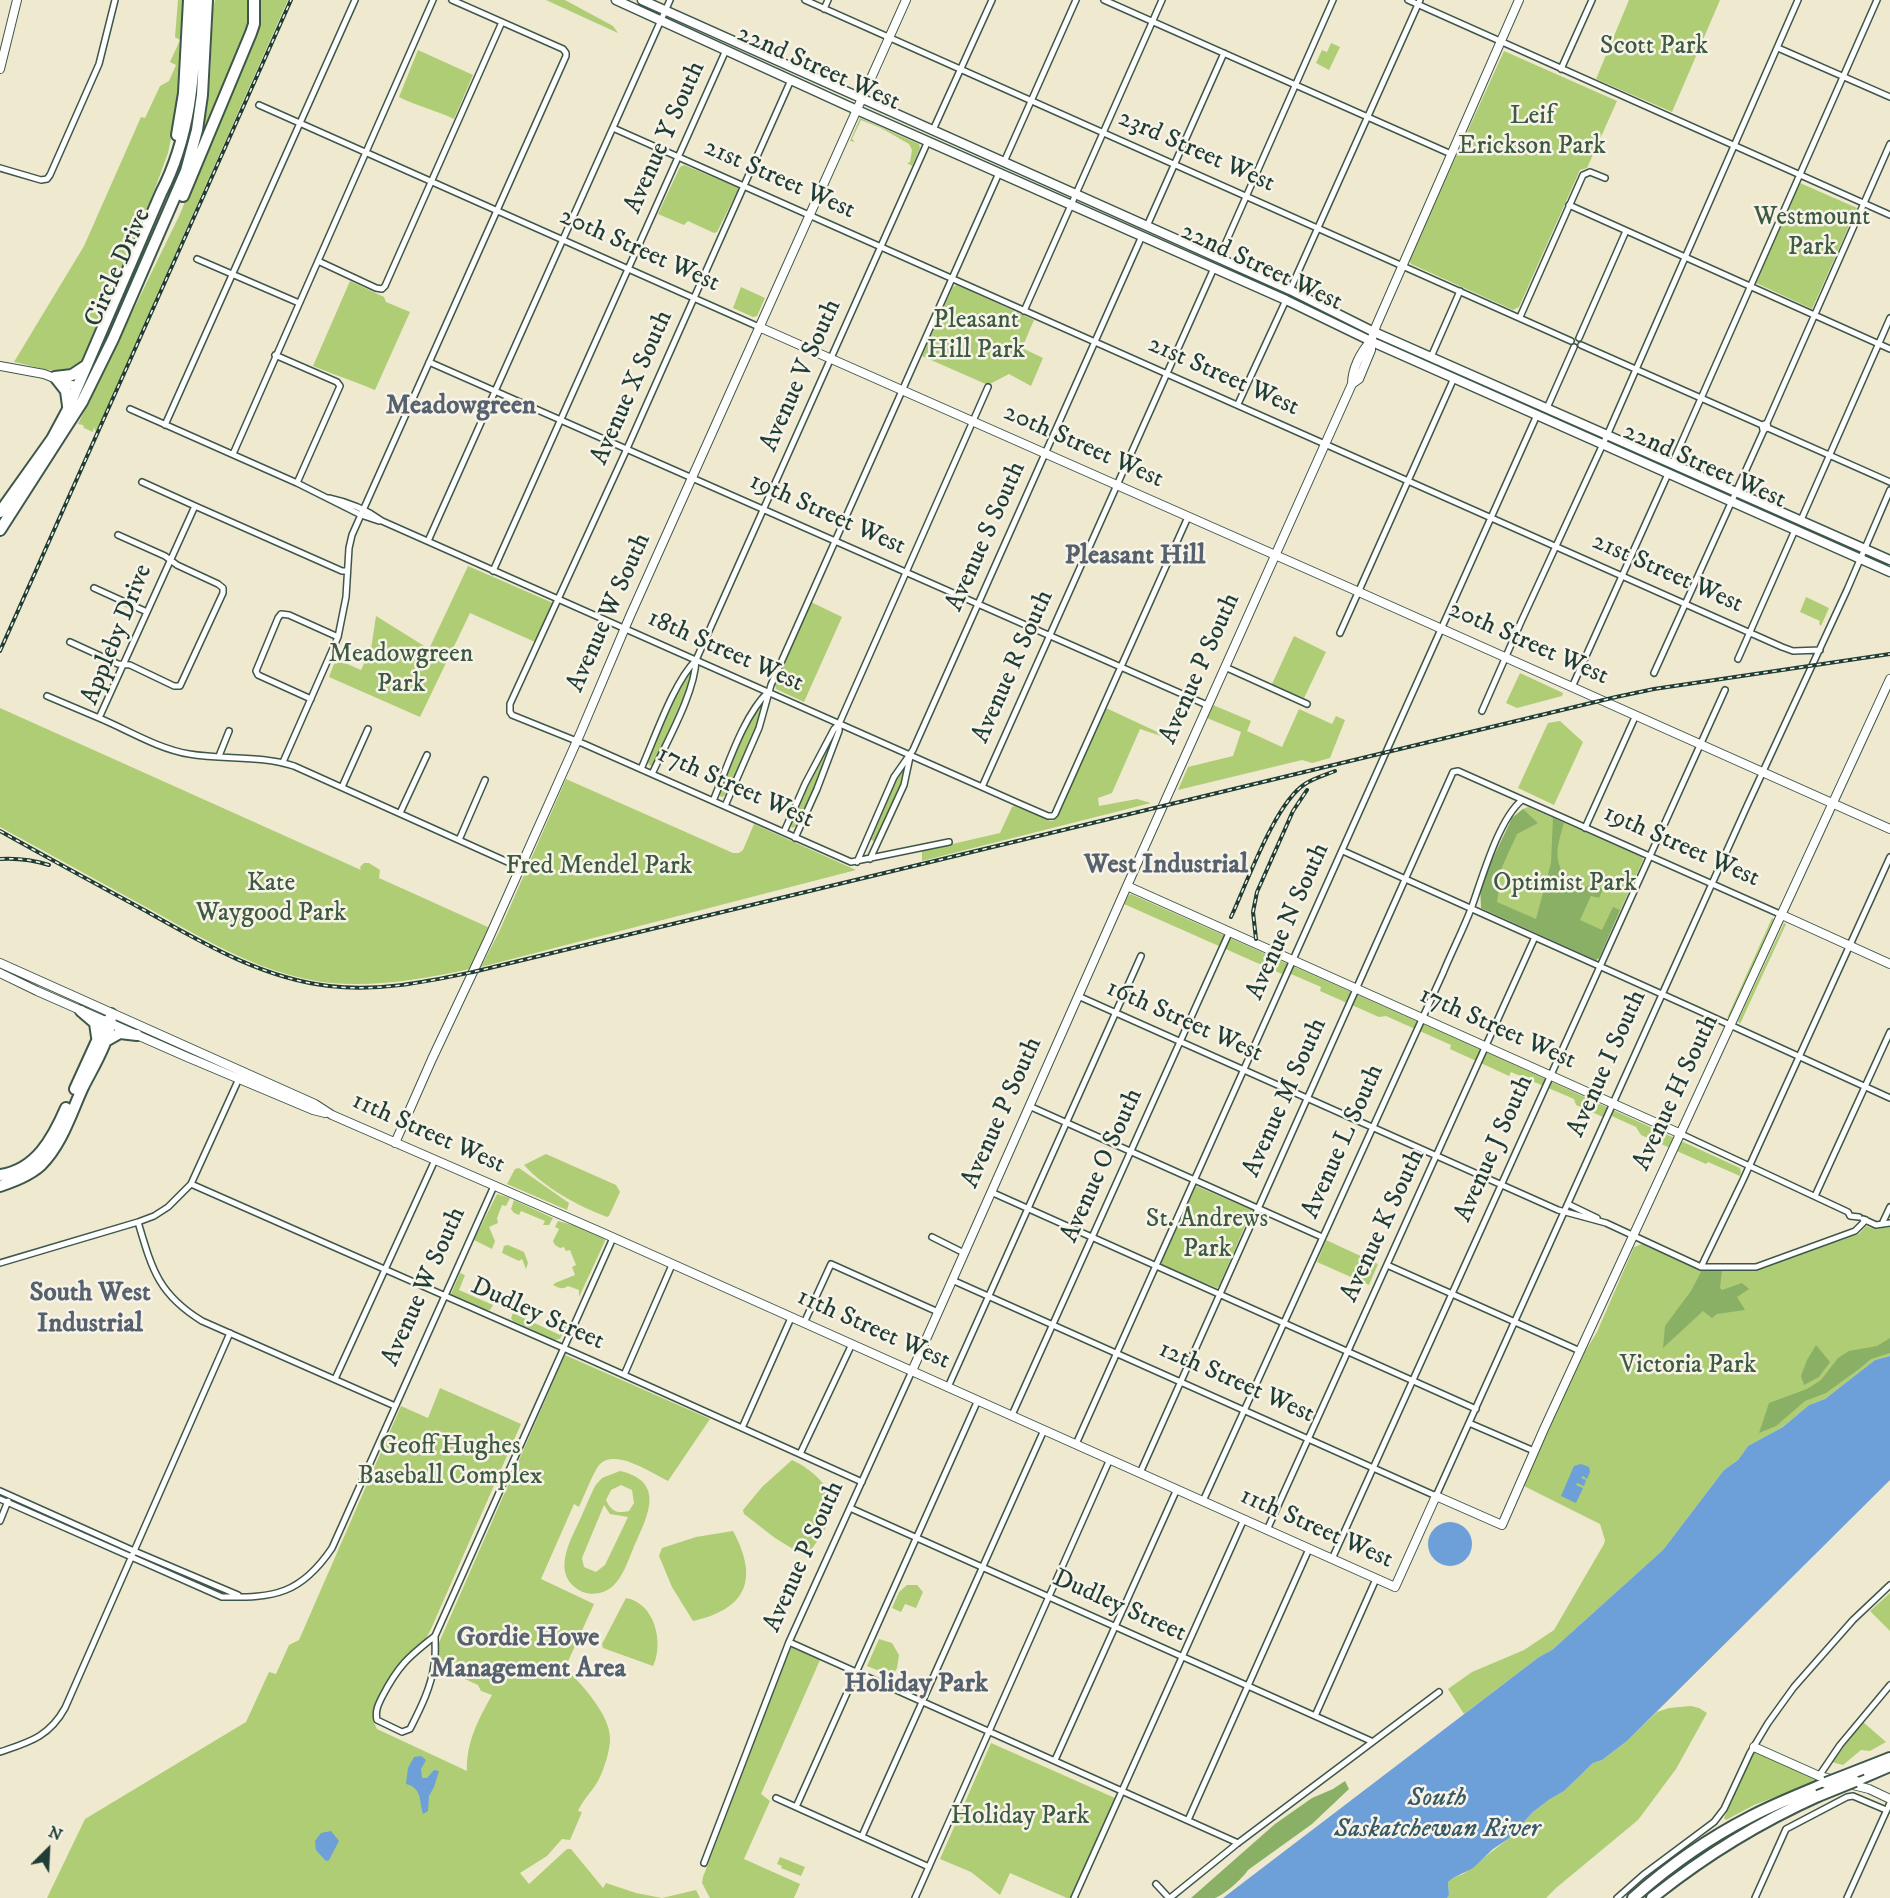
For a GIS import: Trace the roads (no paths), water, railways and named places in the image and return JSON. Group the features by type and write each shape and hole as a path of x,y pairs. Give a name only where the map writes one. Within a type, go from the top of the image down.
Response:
{"highway":[{"path":"161,193 181,116 189,0"},
{"name":"Circle Drive","path":"0,530 55,440 177,158 188,121 198,0"},
{"name":"Circle Drive","path":"0,512 80,407 113,339 192,154 204,78 207,0"},
{"path":"113,339 162,242 195,169 251,33 254,24 254,0"},
{"path":"55,440 78,398 77,387 83,384 88,377 152,237 183,176"},
{"path":"55,377 72,375 84,368 88,362"},
{"path":"55,377 66,391 67,411"},
{"path":"81,1011 95,1023 101,1039"},
{"path":"0,1186 35,1170 52,1152 66,1127 109,1020"},
{"path":"0,1175 14,1172 29,1163 48,1143 101,1039 120,1033 138,1035"},
{"path":"1633,1898 1701,1845 1752,1816 1822,1780 1862,1769 1890,1758"},
{"path":"1652,1898 1698,1863 1776,1816 1890,1766"}],"main road":[{"path":"0,69 17,0"},
{"name":"22nd Street West","path":"616,0 1286,300 1371,342 1890,572"},
{"name":"22nd Street West","path":"642,0 1290,290 1374,332 1608,433 1672,464 1890,560"},
{"name":"Avenue W South","path":"395,1143 577,741 906,0"},
{"name":"Avenue P South","path":"912,1371 1126,886 1326,443 1352,384 1352,376 1365,347 1371,342 1519,0"},
{"name":"20th Street West","path":"759,327 1890,829"},
{"path":"0,366 55,377 77,387"},
{"name":"Avenue H South","path":"1502,1525 1890,679"},
{"name":"17th Street West","path":"1126,886 1681,1134"},
{"name":"19th Street West","path":"1782,915 1890,964"},
{"name":"11th Street West","path":"0,963 138,1035 315,1104 332,1115 1395,1587"},
{"name":"11th Street West","path":"0,973 81,1011 109,1020 240,1076"},
{"name":"12th Street West","path":"1436,1496 1502,1525"},
{"name":"Avenue I South","path":"1395,1587 1436,1496"},
{"path":"1754,1747 1822,1780 1869,1789 1890,1801"}],"street":[{"path":"0,168 41,180 50,175 99,64 115,0"},
{"path":"165,425 355,0"},
{"path":"232,454 433,0"},
{"path":"283,762 338,637 346,597 350,540 566,53 563,49 452,0"},
{"path":"428,541 670,0"},
{"name":"23rd Street West","path":"805,0 1571,341"},
{"path":"824,9 828,0"},
{"path":"933,130 992,0"},
{"path":"1004,162 1077,0"},
{"path":"1104,0 1451,154"},
{"path":"1024,310 1162,0"},
{"path":"1219,258 1333,0"},
{"path":"1408,0 1419,2 1500,42 1890,214"},
{"path":"1560,69 1592,0"},
{"path":"1482,711 1608,433 1798,0"},
{"path":"1672,464 1877,0"},
{"path":"1290,290 1419,2"},
{"path":"318,261 376,288 382,289 386,286 502,22"},
{"path":"1778,48 1890,98"},
{"name":"Avenue Y South","path":"493,571 726,50"},
{"path":"1147,226 1224,52"},
{"name":"Avenue X South","path":"510,712 510,704 627,449 791,80"},
{"name":"20th Street West","path":"259,105 759,327"},
{"name":"21st Street West","path":"613,128 1749,632 1793,651 1820,650"},
{"name":"Avenue V South","path":"652,774 689,691 696,670 696,660 928,141"},
{"path":"1654,673 1890,144"},
{"path":"1520,317 1583,175 1590,172 1605,178"},
{"path":"713,801 747,722 768,692 999,173"},
{"path":"1569,205 1890,349"},
{"path":"1574,347 1571,341 1578,338 1626,231"},
{"name":"Avenue S South","path":"856,862 894,777 910,755 1143,236"},
{"path":"197,259 299,303"},
{"name":"Avenue R South","path":"982,787 1214,268"},
{"path":"1431,357 1460,291"},
{"path":"1238,404 1286,300"},
{"path":"1801,520 1890,318"},
{"path":"1578,338 1581,345"},
{"path":"1574,347 1581,345 1890,482"},
{"path":"1547,408 1574,347"},
{"path":"130,409 297,483 340,386 337,382 275,355"},
{"name":"19th Street West","path":"429,362 1207,705"},
{"path":"1340,633 1454,378"},
{"path":"784,832 805,784 834,729 839,724 988,387"},
{"name":"Avenue N South","path":"1076,1444 1537,415"},
{"path":"1572,687 1668,474"},
{"path":"142,482 347,572"},
{"name":"18th Street West","path":"297,483 329,498 341,500 362,513 1048,816 1055,814 1120,667"},
{"name":"Avenue I South","path":"1436,1496 1820,650 1890,490"},
{"name":"Appleby Drive","path":"195,506 99,718 188,754 252,757 283,762 520,868"},
{"path":"1120,667 1188,517"},
{"path":"1738,659 1795,530"},
{"path":"70,642 118,664 130,665 180,687 223,593 221,586 177,565 165,556 118,535"},
{"path":"94,588 147,612"},
{"path":"311,699 258,675 256,671 278,618 281,614 289,615 338,637"},
{"name":"Avenue V South","path":"641,769 678,685 689,666 696,660"},
{"path":"1225,667 1307,704"},
{"name":"Avenue J South","path":"1332,1559 1725,690"},
{"path":"724,806 759,728 768,700 768,692"},
{"path":"47,696 99,718"},
{"name":"17th Street West","path":"510,712 512,715 577,741 795,838 851,862 856,862"},
{"path":"1585,828 1636,715"},
{"path":"795,838 817,789 839,731 839,724"},
{"path":"342,787 368,729"},
{"path":"219,756 229,731"},
{"path":"400,813 427,755"},
{"name":"Avenue S South","path":"870,859 904,785 910,755"},
{"name":"19th Street West","path":"1453,772 1458,771 1782,915"},
{"name":"Avenue M South","path":"1140,1473 1453,772"},
{"path":"459,840 485,780"},
{"name":"Avenue L South","path":"1203,1501 1471,908 1478,884 1508,816 1522,800"},
{"path":"856,862 950,842"},
{"path":"865,843 875,848"},
{"path":"1343,851 1890,1098"},
{"path":"1866,1220 1855,1231 1756,1267 1701,1267 1890,857"},
{"name":"Avenue O South","path":"1012,1415 1229,933"},
{"name":"Avenue K South","path":"1268,1530 1535,937"},
{"path":"948,1387 1141,956"},
{"name":"16th Street West","path":"1078,996 1564,1213 1606,1224 1701,1267"},
{"path":"1815,1196 1890,1032"},
{"path":"0,1263 138,1222 168,1207 191,1184 240,1076"},
{"path":"1029,1106 1322,1237"},
{"name":"17th Street West","path":"1681,1134 1849,1213 1876,1225 1882,1224"},
{"path":"334,1379 435,1160"},
{"name":"Dudley Street","path":"191,1184 861,1482"},
{"name":"Avenue W South","path":"132,1555 239,1596 273,1594 290,1588 307,1578 320,1565 332,1548 494,1186"},
{"path":"991,1192 1476,1409"},
{"name":"16th Street West","path":"1568,1204 1606,1224"},
{"path":"1882,1224 1890,1206"},
{"path":"138,1222 152,1267 164,1289 184,1310 202,1321 395,1406"},
{"path":"1882,1224 1890,1223"},
{"path":"932,1237 964,1253"},
{"path":"435,1636 408,1658 393,1677 375,1714 377,1720 402,1732 411,1729 435,1664 435,1636 613,1238"},
{"path":"804,1323 831,1264 938,1312"},
{"path":"624,1375 672,1265"},
{"path":"1387,1265 1580,1351"},
{"name":"12th Street West","path":"952,1280 1436,1496"},
{"path":"742,1428 791,1318"},
{"path":"0,1752 34,1740 51,1729 59,1718 230,1333"},
{"path":"800,1454 852,1344"},
{"name":"Avenue P South","path":"704,1863 789,1642 912,1371"},
{"path":"796,1807 978,1400"},
{"path":"1469,1423 1534,1451"},
{"path":"862,1836 1044,1430"},
{"path":"915,1898 1110,1460"},
{"path":"1055,1761 1177,1490"},
{"path":"0,1491 132,1555"},
{"path":"0,1521 10,1496"},
{"path":"0,1500 132,1555"},
{"name":"Dudley Street","path":"850,1508 1371,1741"},
{"path":"1074,1898 1244,1520"},
{"path":"1188,1820 1309,1549"},
{"path":"1315,1716 1376,1579"},
{"path":"1617,1898 1643,1875 1714,1822 1728,1801 1768,1723 1808,1669 1852,1620 1890,1585"},
{"path":"789,1642 1238,1843"},
{"path":"1822,1780 1840,1745 1890,1685"},
{"path":"1156,1884 1169,1898 1371,1741 1439,1692"},
{"path":"1755,1898 1786,1829 1847,1797 1853,1796 1886,1810"},
{"path":"776,1798 929,1866"},
{"path":"1847,1898 1890,1801"}],"water":[{"name":"South Saskatchewan River","path":"1890,1356 1890,1480 1627,1741 1602,1760 1593,1763 1564,1791 1533,1812 1508,1839 1493,1849 1473,1868 1448,1882 1449,1895 1447,1898 1223,1898 1539,1657 1552,1650 1663,1550 1724,1470 1738,1460 1748,1446 1783,1427 1809,1405 1825,1399 1875,1360"},
{"path":"1581,1464 1589,1467 1590,1472 1587,1479 1583,1476 1581,1478 1586,1480 1584,1486 1577,1483 1576,1485 1583,1488 1576,1503 1561,1496 1574,1466"},
{"path":"1450,1522 1458,1523 1466,1528 1471,1536 1471,1552 1466,1560 1458,1565 1450,1566 1442,1565 1434,1560 1429,1552 1428,1544 1429,1536 1434,1528 1442,1523"},
{"path":"421,1756 426,1760 421,1769 422,1778 427,1778 434,1770 439,1771 429,1796 428,1811 423,1814 415,1788 406,1784 408,1768 414,1757"},
{"path":"331,1831 339,1841 329,1860 326,1861 316,1850 315,1841 321,1833"}],"railway":[{"path":"0,651 291,0"},
{"path":"0,831 188,935 256,967 304,982 329,986 383,987 473,972 1616,697 1654,689 1890,654"},
{"path":"1231,917 1263,845 1283,808 1305,784 1335,771"},
{"path":"1256,939 1253,912 1257,892 1293,811 1307,790"},
{"path":"0,859 25,860 49,865"}],"district":[{"name":"Meadowgreen","path":"461,407"},
{"name":"Pleasant Hill","path":"1135,557"},
{"name":"West Industrial","path":"1166,866"},
{"name":"South West Industrial","path":"90,1310"},
{"name":"Gordie Howe Management Area","path":"528,1654"},
{"name":"Holiday Park","path":"916,1685"}],"park label":[{"name":"Scott Park","path":"1654,48"},
{"name":"Leif Erickson Park","path":"1532,133"},
{"name":"Westmount Park","path":"1812,234"},
{"name":"Pleasant Hill Park","path":"976,337"},
{"name":"Meadowgreen Park","path":"401,671"},
{"name":"Fred Mendel Park","path":"599,868"},
{"name":"Optimist Park","path":"1565,885"},
{"name":"Kate Waygood Park","path":"271,900"},
{"name":"St. Andrews Park","path":"1207,1236"},
{"name":"Victoria Park","path":"1688,1367"},
{"name":"Geoff Hughes Baseball Complex","path":"450,1463"}]}
